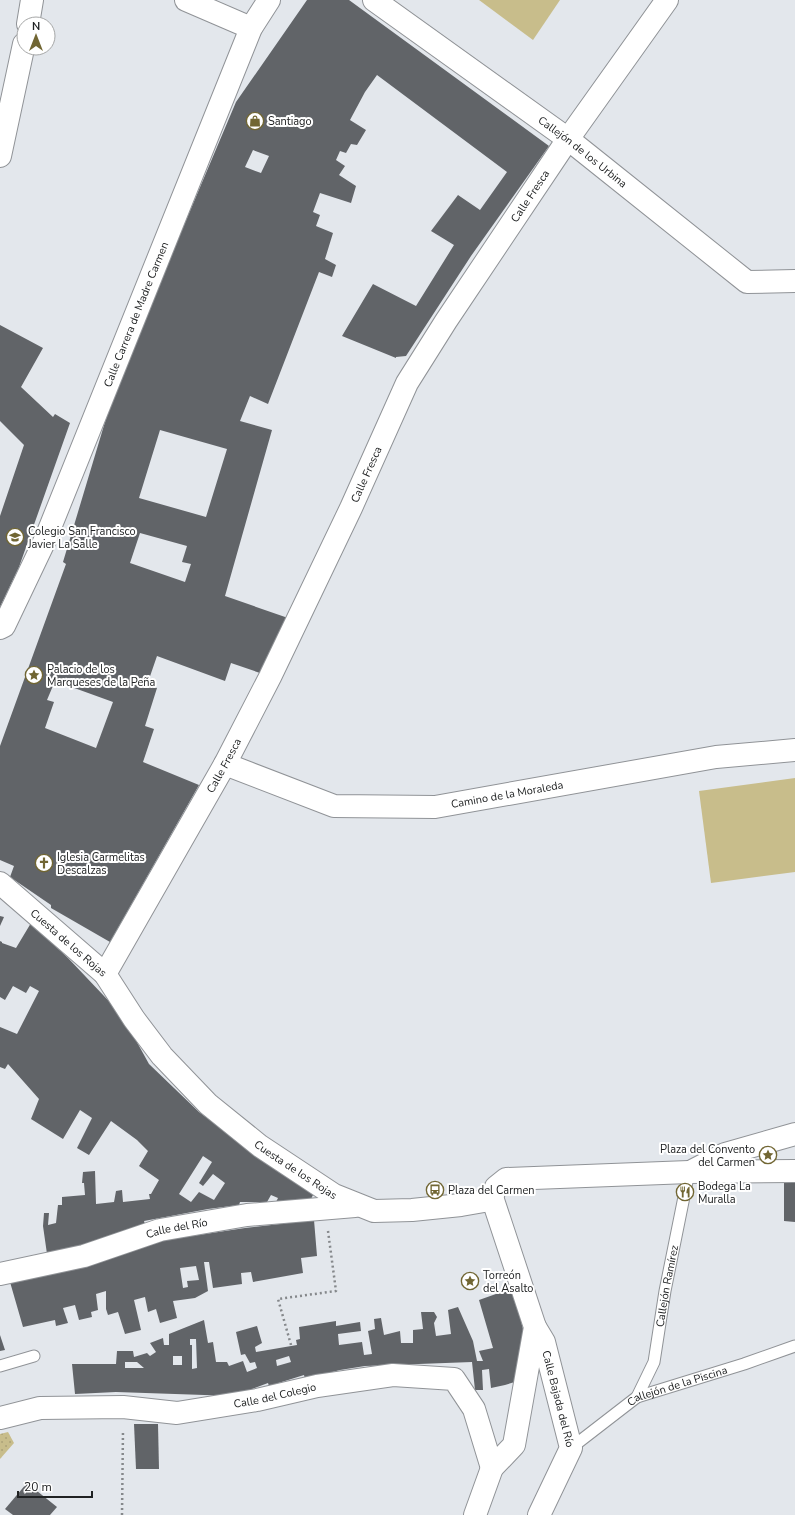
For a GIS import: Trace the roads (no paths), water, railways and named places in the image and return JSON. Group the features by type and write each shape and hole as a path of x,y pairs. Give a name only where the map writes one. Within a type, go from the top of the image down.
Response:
{"street":[{"path":"29,16 32,0"},
{"path":"186,0 251,28"},
{"name":"Calle Carrera de Madre Carmen","path":"0,628 4,626 45,540 251,28 269,0"},
{"name":"Callejón de los Urbina","path":"374,0 568,139 747,282 795,281"},
{"name":"Calle Fresca","path":"105,974 225,764 280,656 348,515 407,384 446,321 568,139 667,0"},
{"path":"0,156 21,56"},
{"name":"Camino de la Moraleda","path":"225,764 334,806 435,807 716,757 795,750"},
{"name":"Cuesta de los Rojas","path":"0,883 105,974 134,1019 162,1056 208,1104 260,1146 334,1195 374,1211 412,1210 475,1203 492,1197"},
{"path":"689,1172 725,1154 795,1134"},
{"path":"492,1197 496,1187 506,1179 689,1172 795,1171"},
{"name":"Calle Bajada del Río","path":"492,1197 535,1327 544,1342 571,1448 539,1515"},
{"name":"Calle del Río","path":"0,1274 84,1256 160,1230 247,1215 359,1205"},
{"path":"475,1515 492,1468 514,1445 535,1327"},
{"name":"Calle del Colegio","path":"0,1418 40,1408 123,1407 177,1413 257,1400 317,1386 394,1375 454,1379 474,1409 492,1468"}],"lane":[{"name":"Callejón Ramírez","path":"637,1397 654,1362 665,1291 689,1172"},
{"name":"Callejón de la Piscina","path":"571,1448 637,1397 744,1364 795,1346"},
{"path":"0,1366 34,1356"}],"place":[{"name":"Santiago","path":"255,121"},
{"name":"Colegio San Francisco Javier La Salle","path":"15,537"},
{"name":"Palacio de los Marqueses de la Peña","path":"34,675"},
{"name":"Iglesia Carmelitas Descalzas","path":"44,863"},
{"name":"Plaza del Convento del Carmen","path":"768,1155"},
{"name":"Plaza del Carmen","path":"435,1190"},
{"name":"Bodega La Muralla","path":"685,1192"},
{"name":"Torreón del Asalto","path":"470,1281"}]}
